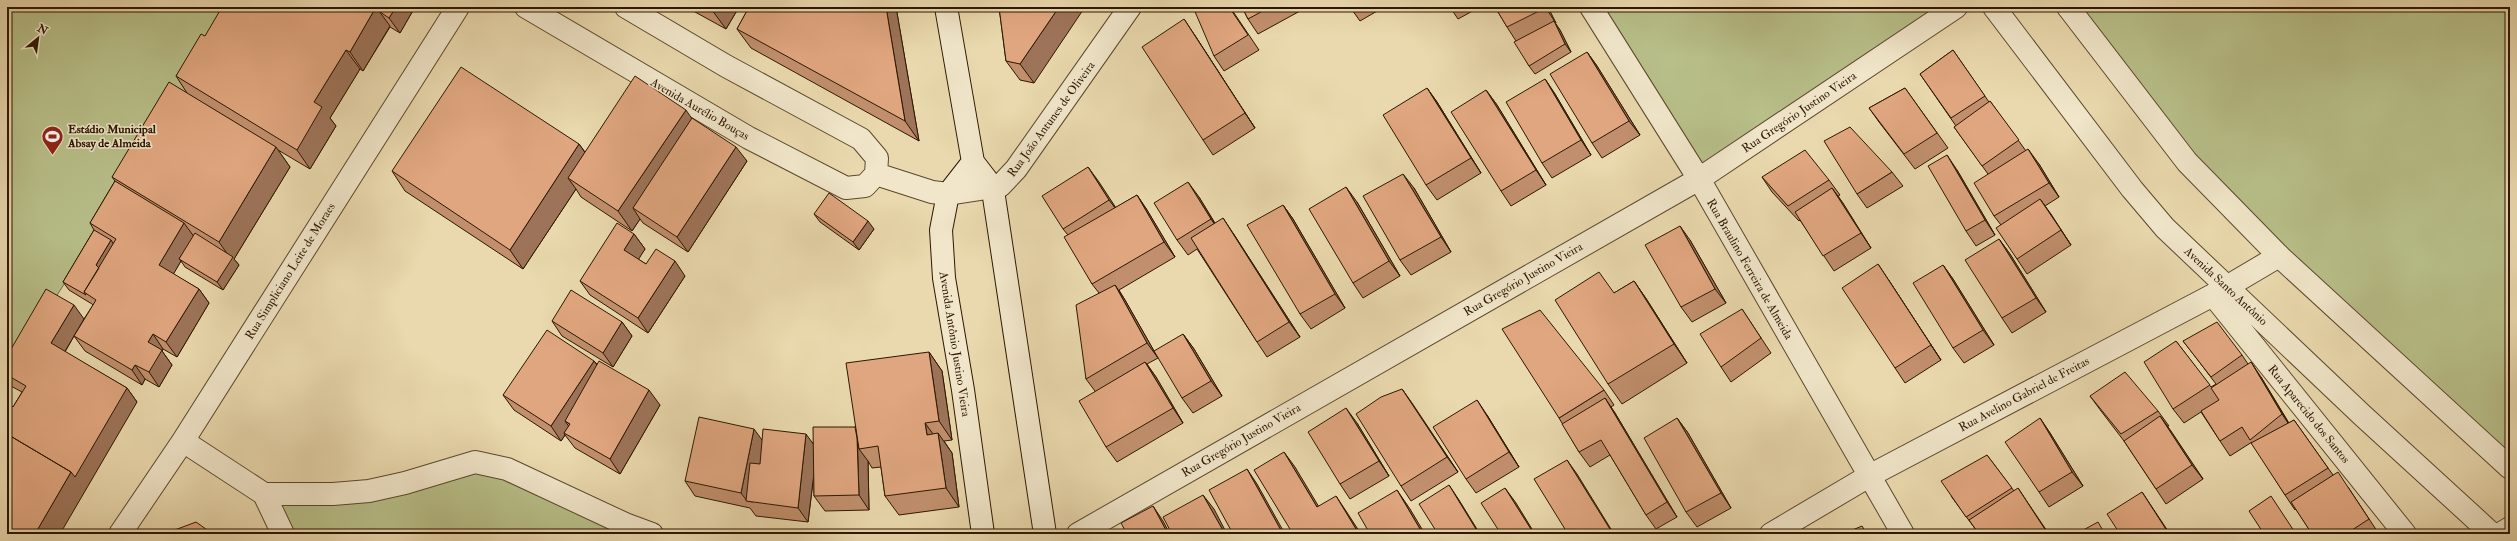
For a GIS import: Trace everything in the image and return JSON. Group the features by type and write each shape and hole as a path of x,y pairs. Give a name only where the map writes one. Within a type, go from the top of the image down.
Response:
{"street":[{"name":"Rua Simpliciano Leite de Moraes","path":"120,534 183,441 458,7"},
{"name":"Avenida Aurélio Bouças","path":"526,7 749,138 846,188 865,186 876,174"},
{"path":"626,7 726,66 861,139 877,158 876,174 932,192 948,194"},
{"path":"946,7 972,162 993,188 1045,534"},
{"name":"Rua João Antunes de Oliveira","path":"948,194 1000,186 1016,169 1130,7"},
{"name":"Rua Braulino Ferreira de Almeida","path":"1591,7 1699,179 1903,534"},
{"name":"Rua Gregório Justino Vieira","path":"1078,534 1699,179 1956,7"},
{"name":"Avenida Santo Antônio","path":"1994,7 2132,189 2220,290 2492,534"},
{"path":"2068,7 2186,162 2279,256 2510,468"},
{"name":"Avenida Antônio Justino Vieira","path":"972,162 948,194 941,230 944,278 963,390 983,534"},
{"name":"Rua Avelino Gabriel de Freitas","path":"1771,534 1869,476 2220,290 2279,256"},
{"name":"Rua Aparecido dos Santos","path":"2220,290 2405,534"},
{"path":"183,441 264,494 283,534"},
{"path":"264,494 333,494 369,491 405,483 475,462 507,469 625,524 652,534"},
{"path":"2500,534 2510,528"}],"green space":[{"name":"Estádio Municipal Absay de Almeida","path":"7,7 240,7 7,374"},
{"path":"1591,7 1956,7 1699,179"},
{"path":"2072,7 2510,7 2510,473 2279,256"},
{"path":"500,469 632,534 292,534 281,509 287,497 423,482"}],"building":[{"path":"222,7 376,7 350,52 346,50 314,102 322,107 297,150 176,76 201,34 205,36"},
{"path":"376,7 396,7 389,18 380,12"},
{"path":"707,7 714,7 712,10"},
{"path":"749,7 886,7 905,121 737,29"},
{"path":"999,7 1059,7 1020,64 1006,61"},
{"path":"1193,7 1229,7 1248,35 1214,56"},
{"path":"1242,7 1270,7 1248,19"},
{"path":"1495,7 1545,7 1545,8 1507,27"},
{"path":"1184,19 1245,113 1203,140 1142,47"},
{"path":"1554,21 1565,44 1529,66 1514,42"},
{"path":"1953,50 1985,96 1951,118 1920,74"},
{"path":"1587,52 1629,121 1592,143 1550,74"},
{"path":"461,67 579,144 510,250 392,171"},
{"path":"635,76 686,110 618,211 568,178"},
{"path":"1545,79 1581,140 1542,163 1506,102"},
{"path":"169,82 276,147 219,242 112,177"},
{"path":"1427,88 1471,158 1426,185 1383,115"},
{"path":"1905,88 1937,133 1904,154 1869,108"},
{"path":"1486,90 1536,170 1501,191 1451,112"},
{"path":"1990,101 2019,140 1982,166 1954,127"},
{"path":"692,118 736,147 677,237 633,208"},
{"path":"1850,127 1892,172 1857,194 1824,141"},
{"path":"2028,149 2049,183 1994,216 1974,183"},
{"path":"1805,150 1829,180 1788,206 1762,177"},
{"path":"1947,155 1985,220 1966,231 1928,166"},
{"path":"1088,167 1109,200 1063,229 1042,196"},
{"path":"1403,174 1441,237 1400,260 1363,196"},
{"path":"115,181 184,223 159,265 199,289 166,342 153,334 148,342 162,350 149,372 135,365 132,370 74,336 96,300 84,292 116,239 90,223"},
{"path":"1188,182 1211,219 1177,240 1154,203"},
{"path":"1346,187 1389,261 1353,283 1309,209"},
{"path":"1832,188 1861,233 1823,256 1795,212"},
{"path":"829,193 868,221 853,242 814,214"},
{"path":"1137,195 1164,242 1092,284 1064,237"},
{"path":"2040,199 2061,230 2017,259 1996,228"},
{"path":"1283,205 1335,294 1300,314 1247,225"},
{"path":"1223,218 1289,322 1257,342 1191,238"},
{"path":"617,223 634,234 624,250 646,264 656,249 675,261 638,318 580,281"},
{"path":"1680,226 1715,289 1681,307 1645,245"},
{"path":"94,230 111,240 96,265 99,268 84,292 86,295 63,282"},
{"path":"195,233 233,257 217,282 179,259"},
{"path":"1999,239 2036,298 2002,318 1965,260"},
{"path":"1878,264 1931,345 1895,368 1842,288"},
{"path":"1943,265 1983,330 1953,348 1913,283"},
{"path":"1599,272 1614,293 1634,281 1674,344 1608,384 1555,300"},
{"path":"1115,285 1147,343 1086,379 1076,305"},
{"path":"46,289 74,305 51,343 127,388 75,477 71,472 7,434 7,409 10,404 13,407 26,386 7,375 7,356"},
{"path":"571,290 622,322 603,353 552,321"},
{"path":"1742,309 1761,338 1721,367 1700,334"},
{"path":"1540,310 1604,390 1559,418 1502,329"},
{"path":"2217,322 2242,355 2211,377 2183,341"},
{"path":"547,330 594,361 551,426 503,395"},
{"path":"1183,334 1211,381 1182,398 1154,351"},
{"path":"2176,341 2210,385 2173,409 2144,362"},
{"path":"929,352 939,421 925,423 927,435 938,433 946,488 885,496 878,446 859,449 846,363"},
{"path":"599,361 649,390 610,459 564,433 570,424 565,421"},
{"path":"1145,362 1173,408 1106,447 1079,401"},
{"path":"2251,362 2282,414 2250,440 2242,427 2220,441 2201,411 2219,400 2211,388"},
{"path":"2125,372 2158,411 2121,434 2090,396"},
{"path":"1402,389 1447,457 1401,486 1356,414 1381,397"},
{"path":"1605,398 1667,502 1646,515 1601,440 1579,452 1562,424"},
{"path":"1477,400 1509,452 1466,479 1433,427"},
{"path":"1346,408 1379,461 1340,484 1308,432"},
{"path":"2160,416 2192,465 2156,489 2124,441"},
{"path":"699,417 754,429 741,493 685,481"},
{"path":"1677,418 1721,493 1686,512 1644,438"},
{"path":"2040,418 2072,472 2039,492 2005,442"},
{"path":"2294,420 2328,468 2285,495 2251,443"},
{"path":"813,427 855,427 857,438 859,495 814,496"},
{"path":"763,429 806,434 798,508 746,501 750,463 760,464"},
{"path":"7,434 71,472 35,534 7,534"},
{"path":"1284,452 1317,507 1336,496 1359,534 1293,534 1254,470"},
{"path":"1987,455 2012,488 1966,517 1941,481"},
{"path":"1567,460 1613,534 1568,534 1534,479"},
{"path":"1247,469 1283,534 1233,534 1209,490"},
{"path":"2338,472 2369,519 2346,534 2312,534 2291,502"},
{"path":"1449,485 1479,534 1438,534 1419,504"},
{"path":"1505,488 1534,534 1501,534 1481,503"},
{"path":"2018,488 2048,534 1979,534 1969,520"},
{"path":"1397,490 1423,534 1370,534 1358,513"},
{"path":"2142,492 2169,534 2120,534 2107,514"},
{"path":"1203,495 1225,534 1172,534 1163,517"},
{"path":"2271,496 2296,534 2264,534 2249,511"},
{"path":"1153,506 1168,534 1127,534 1121,523"},
{"path":"196,522 213,534 164,534"},
{"path":"2098,522 2105,534 2076,534"},
{"path":"1862,526 1867,534 1843,534"},
{"path":"2233,531 2235,534 2228,534"}],"place":[{"name":"Estádio Municipal Absay de Almeida","path":"52,156"}]}
